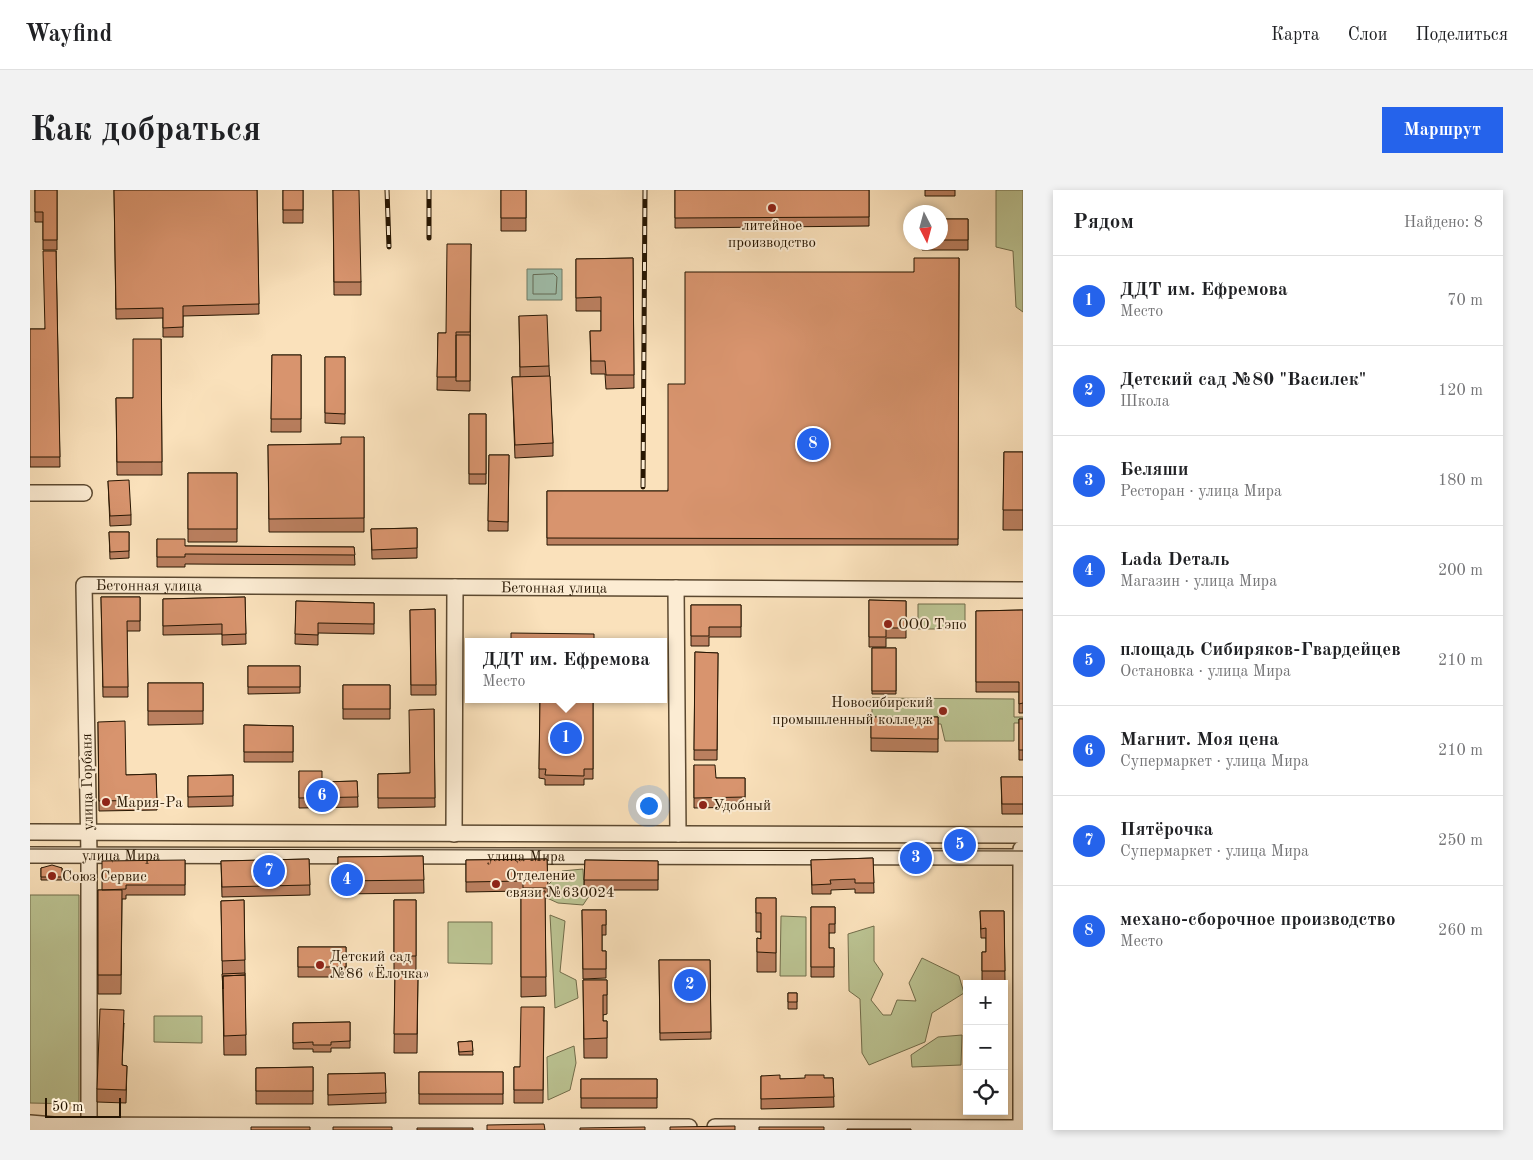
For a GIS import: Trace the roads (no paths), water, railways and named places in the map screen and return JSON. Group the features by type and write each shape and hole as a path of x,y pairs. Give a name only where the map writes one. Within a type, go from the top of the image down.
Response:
{"street":[{"path":"30,493 84,493"},
{"name":"Бетонная улица","path":"84,585 1023,590"},
{"name":"улица Горбаня","path":"84,585 89,855 89,1127"},
{"path":"454,834 455,587"},
{"path":"676,588 678,834"},
{"name":"улица Мира","path":"30,832 1022,835"},
{"path":"30,1123 89,1127 248,1128 1022,1129 1022,835"},
{"name":"улица Мира","path":"30,855 1022,857"}],"water":[{"path":"527,269 562,269 562,300 527,300"}],"tram line":[{"path":"30,849 1023,851"}],"railway":[{"path":"387,190 389,247"},
{"path":"429,190 429,238"},
{"path":"643,487 645,190"}],"place":[{"name":"литейное производство","path":"772,208"},
{"name":"механо-сборочное производство","path":"813,444"},
{"name":"ООО Тэпо","path":"888,624"},
{"name":"Новосибирский промышленный колледж","path":"943,711"},
{"name":"ДДТ им. Ефремова","path":"566,738"},
{"name":"Магнит. Моя цена","path":"322,796"},
{"name":"Мария-Ра","path":"106,802"},
{"name":"Удобный","path":"703,805"},
{"name":"площадь Сибиряков-Гвардейцев","path":"960,845"},
{"name":"Беляши","path":"916,858"},
{"name":"Пятёрочка","path":"269,871"},
{"name":"Союз Сервис","path":"52,876"},
{"name":"Lada Dеталь","path":"347,880"},
{"name":"Отделение связи №630024","path":"496,884"},
{"name":"Детский сад №86 «Ёлочка»","path":"320,965"},
{"name":"Детский сад №80 \"Василек\"","path":"690,985"}]}
